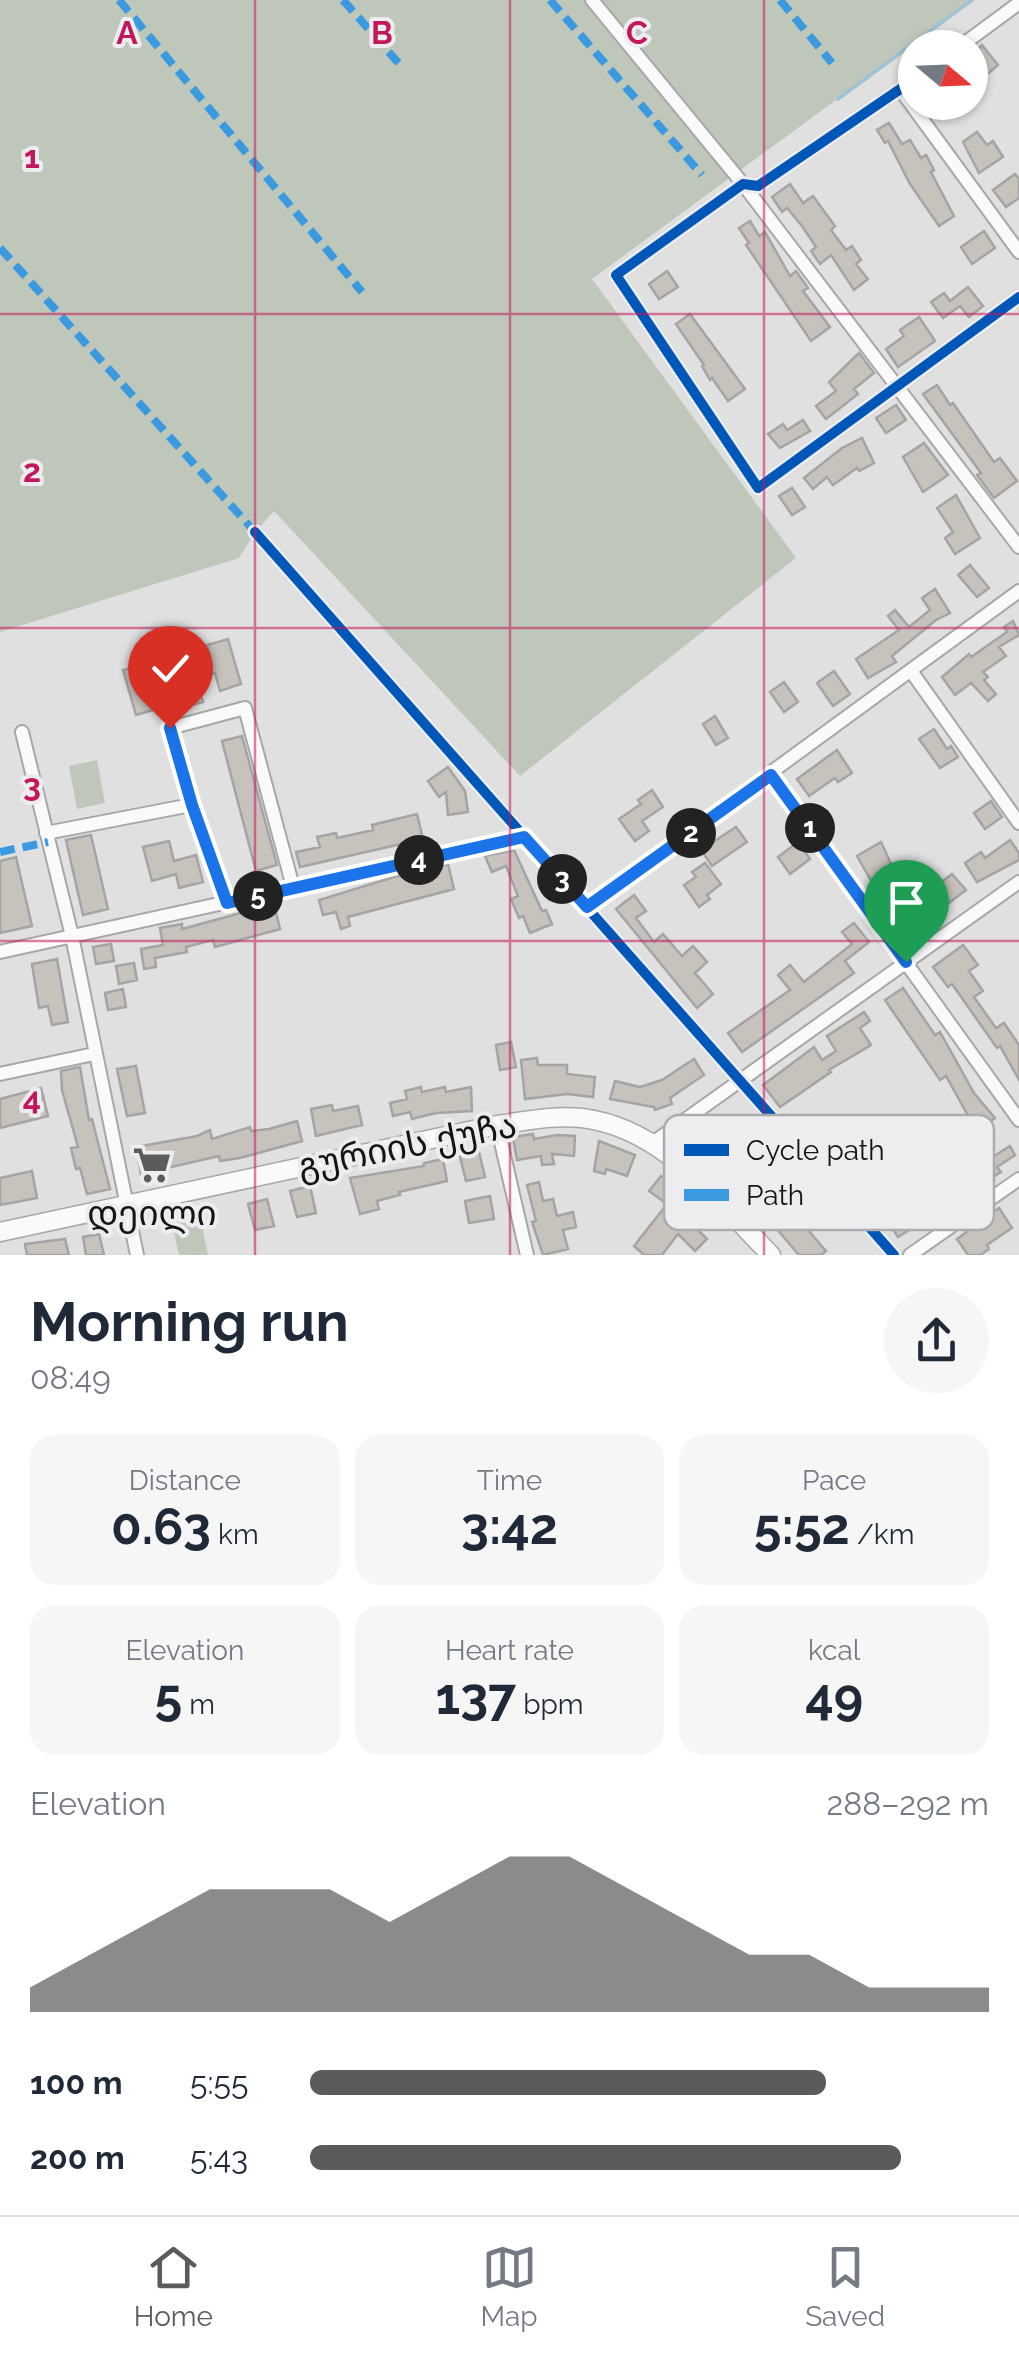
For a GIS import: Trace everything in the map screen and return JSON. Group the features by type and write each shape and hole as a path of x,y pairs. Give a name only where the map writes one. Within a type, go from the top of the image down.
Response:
{"highway":[{"name":"გურიის ქუჩა","path":"0,1232 497,1125 550,1118 606,1123 654,1142 664,1150"},
{"name":"გურიის ქუჩა","path":"747,1230 771,1255"}],"street":[{"path":"592,0 743,184 1019,547"},
{"path":"982,30 1019,2"},
{"path":"898,90 758,186 743,184 616,275 758,488 1019,297"},
{"path":"923,120 1019,252"},
{"path":"256,532 772,1115"},
{"path":"587,907 1019,592"},
{"path":"911,671 1019,823"},
{"path":"227,903 170,728 244,708 293,887"},
{"path":"22,732 72,936 137,1255"},
{"path":"771,775 1019,1120"},
{"path":"46,833 192,805"},
{"path":"0,952 524,837"},
{"path":"692,1115 1019,882"},
{"path":"0,1074 94,1054"},
{"path":"497,1125 527,1255"},
{"path":"654,1142 664,1135"},
{"path":"994,1196 1019,1179"},
{"path":"872,1230 894,1255"},
{"path":"910,1255 946,1230"}],"shaded area":[{"path":"0,0 972,0 931,30 898,30 898,54 592,279 796,558 520,776 274,511 239,558 0,632"},
{"path":"97,760 105,803 77,809 69,766"},
{"path":"199,1212 208,1255 179,1255 171,1218"}],"building":[{"path":"988,52 998,65 988,73"},
{"path":"889,123 902,144 910,140 921,158 926,155 934,170 931,172 954,216 939,226 910,184 888,141 885,143 877,130"},
{"path":"977,132 987,145 993,141 1003,157 979,173 963,142"},
{"path":"1015,174 1019,179 1019,198 1006,207 993,190"},
{"path":"790,184 803,203 813,196 835,226 831,230 846,250 852,246 861,260 856,264 868,279 854,290 831,255 820,264 811,251 816,247 802,226 787,208 782,212 772,197"},
{"path":"750,221 759,236 765,232 790,276 796,271 808,288 803,291 830,327 811,341 746,245 749,243 739,228"},
{"path":"984,231 995,248 972,264 961,247"},
{"path":"667,271 678,287 659,299 649,284"},
{"path":"968,287 983,306 969,317 960,306 943,318 931,302 944,293 950,301"},
{"path":"690,314 745,389 728,401 710,380 676,324"},
{"path":"919,317 935,341 898,367 886,349 904,336 900,330"},
{"path":"859,353 874,373 854,389 858,394 826,419 816,406 836,391 829,382"},
{"path":"937,385 994,462 1000,458 1017,481 994,498 977,475 981,473 923,394"},
{"path":"896,405 906,420 886,433 876,418"},
{"path":"803,420 810,431 780,448 768,434 783,424 787,430"},
{"path":"862,438 874,463 859,471 857,468 833,485 827,477 813,489 804,478 842,448"},
{"path":"924,443 948,475 923,492 903,457"},
{"path":"792,488 805,507 792,515 779,496"},
{"path":"956,495 980,538 955,554 945,538 953,532 937,508"},
{"path":"970,565 989,588 977,597 958,575"},
{"path":"935,589 950,613 892,656 896,662 868,678 856,659 899,630 888,616 895,610 909,627 930,610 922,598"},
{"path":"1013,621 1019,635 999,647 1006,656 983,672 988,677 984,680 996,694 988,701 971,683 955,695 942,677 969,654 971,657 1007,632 1004,627"},
{"path":"228,639 241,684 220,691 215,673 196,679 203,702 178,709 172,686 152,691 157,709 136,715 123,670 145,664 150,682 169,676 163,656 188,649 194,670 212,665 207,645"},
{"path":"834,671 850,694 833,706 817,683"},
{"path":"784,682 798,702 784,712 770,692"},
{"path":"715,716 728,738 716,745 703,724"},
{"path":"934,729 947,749 951,746 958,757 940,768 919,739"},
{"path":"242,736 277,865 256,871 222,741"},
{"path":"837,750 852,773 838,782 835,778 809,796 797,779"},
{"path":"448,767 465,791 468,812 448,815 446,792 439,797 428,781"},
{"path":"652,790 663,807 642,821 649,831 635,841 619,819 641,804 638,800"},
{"path":"991,801 1002,817 985,829 974,813"},
{"path":"417,814 423,839 300,867 296,852 320,847 317,837 336,833 337,838 373,830 372,825"},
{"path":"736,827 747,842 712,866 701,850"},
{"path":"91,835 108,909 83,915 66,840"},
{"path":"1010,840 1019,860 977,882 965,863 981,852 985,858"},
{"path":"169,841 174,861 196,855 203,882 179,888 176,874 152,881 143,847"},
{"path":"798,842 810,859 790,874 778,857"},
{"path":"881,842 898,879 877,891 857,856"},
{"path":"514,850 552,924 530,933 511,899 518,896 506,866 492,872 485,856"},
{"path":"16,857 32,926 0,933 0,861"},
{"path":"705,863 721,884 699,907 684,885 696,877 692,872"},
{"path":"448,864 454,889 348,917 350,926 341,929 336,912 323,915 319,900"},
{"path":"952,874 966,890 925,921 913,904"},
{"path":"634,895 646,911 636,918 654,942 663,934 682,956 693,946 707,962 695,973 713,994 697,1008 616,909"},
{"path":"274,904 280,929 215,947 213,940 186,947 187,952 155,958 156,967 144,969 141,949 163,945 160,928 182,924 182,929"},
{"path":"854,923 869,942 845,961 854,973 742,1052 728,1033 790,990 778,975 790,965 804,982 852,944 842,932"},
{"path":"111,944 114,961 96,964 93,947"},
{"path":"963,945 978,965 969,971 983,991 974,997 996,1028 1004,1023 1019,1045 1019,1080 1000,1046 997,1048 952,984 948,987 933,967"},
{"path":"57,959 68,1022 52,1025 48,1006 39,1008 32,964"},
{"path":"134,963 137,980 119,984 116,966"},
{"path":"903,988 935,1035 940,1032 974,1093 992,1115 968,1115 946,1076 940,1080 885,1000"},
{"path":"123,989 126,1007 108,1010 105,993"},
{"path":"864,1012 870,1021 860,1028 871,1045 780,1107 763,1085 814,1047 822,1060 836,1051 827,1036"},
{"path":"511,1042 516,1067 500,1070 496,1045"},
{"path":"537,1058 538,1065 567,1065 567,1074 595,1077 593,1097 567,1094 525,1099 521,1060"},
{"path":"694,1059 704,1075 670,1098 672,1104 655,1110 610,1099 615,1081 640,1087 662,1080"},
{"path":"136,1066 145,1113 127,1116 117,1069"},
{"path":"80,1067 89,1120 92,1119 110,1189 87,1194 80,1168 76,1169 71,1148 78,1147 62,1090 61,1071"},
{"path":"421,1087 422,1092 445,1087 446,1092 471,1087 472,1111 412,1119 410,1112 393,1116 390,1103 407,1099 405,1091"},
{"path":"41,1088 48,1116 0,1128 0,1099"},
{"path":"332,1105 333,1111 358,1106 362,1125 316,1136 311,1109"},
{"path":"297,1121 302,1141 240,1158 220,1161 219,1156 141,1174 136,1147 210,1130 212,1139 250,1127 251,1131 269,1129"},
{"path":"533,1134 534,1139 575,1136 574,1156 552,1154 554,1164 542,1165 541,1156 517,1160 513,1137"},
{"path":"599,1141 635,1155 627,1176 606,1169 605,1174 594,1171"},
{"path":"1010,1146 1015,1155 997,1167 1001,1172 994,1176 994,1156"},
{"path":"478,1148 485,1177 466,1181 459,1153"},
{"path":"443,1159 447,1181 399,1192 400,1195 377,1201 379,1209 360,1214 350,1178 424,1166"},
{"path":"32,1171 37,1198 0,1205 0,1178"},
{"path":"661,1176 664,1179 664,1202 649,1191"},
{"path":"539,1182 543,1201 553,1199 557,1216 573,1212 576,1227 563,1230 568,1249 543,1255 532,1222 536,1221 527,1185"},
{"path":"310,1186 316,1213 297,1217 290,1191"},
{"path":"490,1196 494,1219 469,1223 465,1201"},
{"path":"267,1199 274,1226 255,1230 248,1204"},
{"path":"664,1208 664,1230 698,1230 707,1239 695,1251 678,1234 662,1255 644,1255 634,1246"},
{"path":"999,1208 1012,1228 987,1245 989,1249 980,1255 968,1255 957,1239 969,1230 994,1230 994,1212"},
{"path":"778,1230 808,1230 826,1251 821,1255 799,1255"},
{"path":"99,1234 104,1255 86,1255 83,1237"},
{"path":"65,1239 69,1255 27,1255 25,1244"}],"waterway":[{"path":"838,99 972,0"}],"marked path":[{"path":"119,0 362,292"},
{"path":"343,0 402,67"},
{"path":"550,0 702,175"},
{"path":"780,0 832,63"},
{"path":"0,248 255,532"},
{"path":"0,852 48,842"}],"cycle path":[{"path":"898,91 758,186 743,184 616,275 758,488 1019,297"},
{"path":"255,532 770,1115"},
{"path":"872,1230 894,1255"}],"place":[{"name":"დეილი","path":"152,1165"}],"route":[{"path":"170,728 227,903 524,837 587,907 771,775 906,962"}]}
